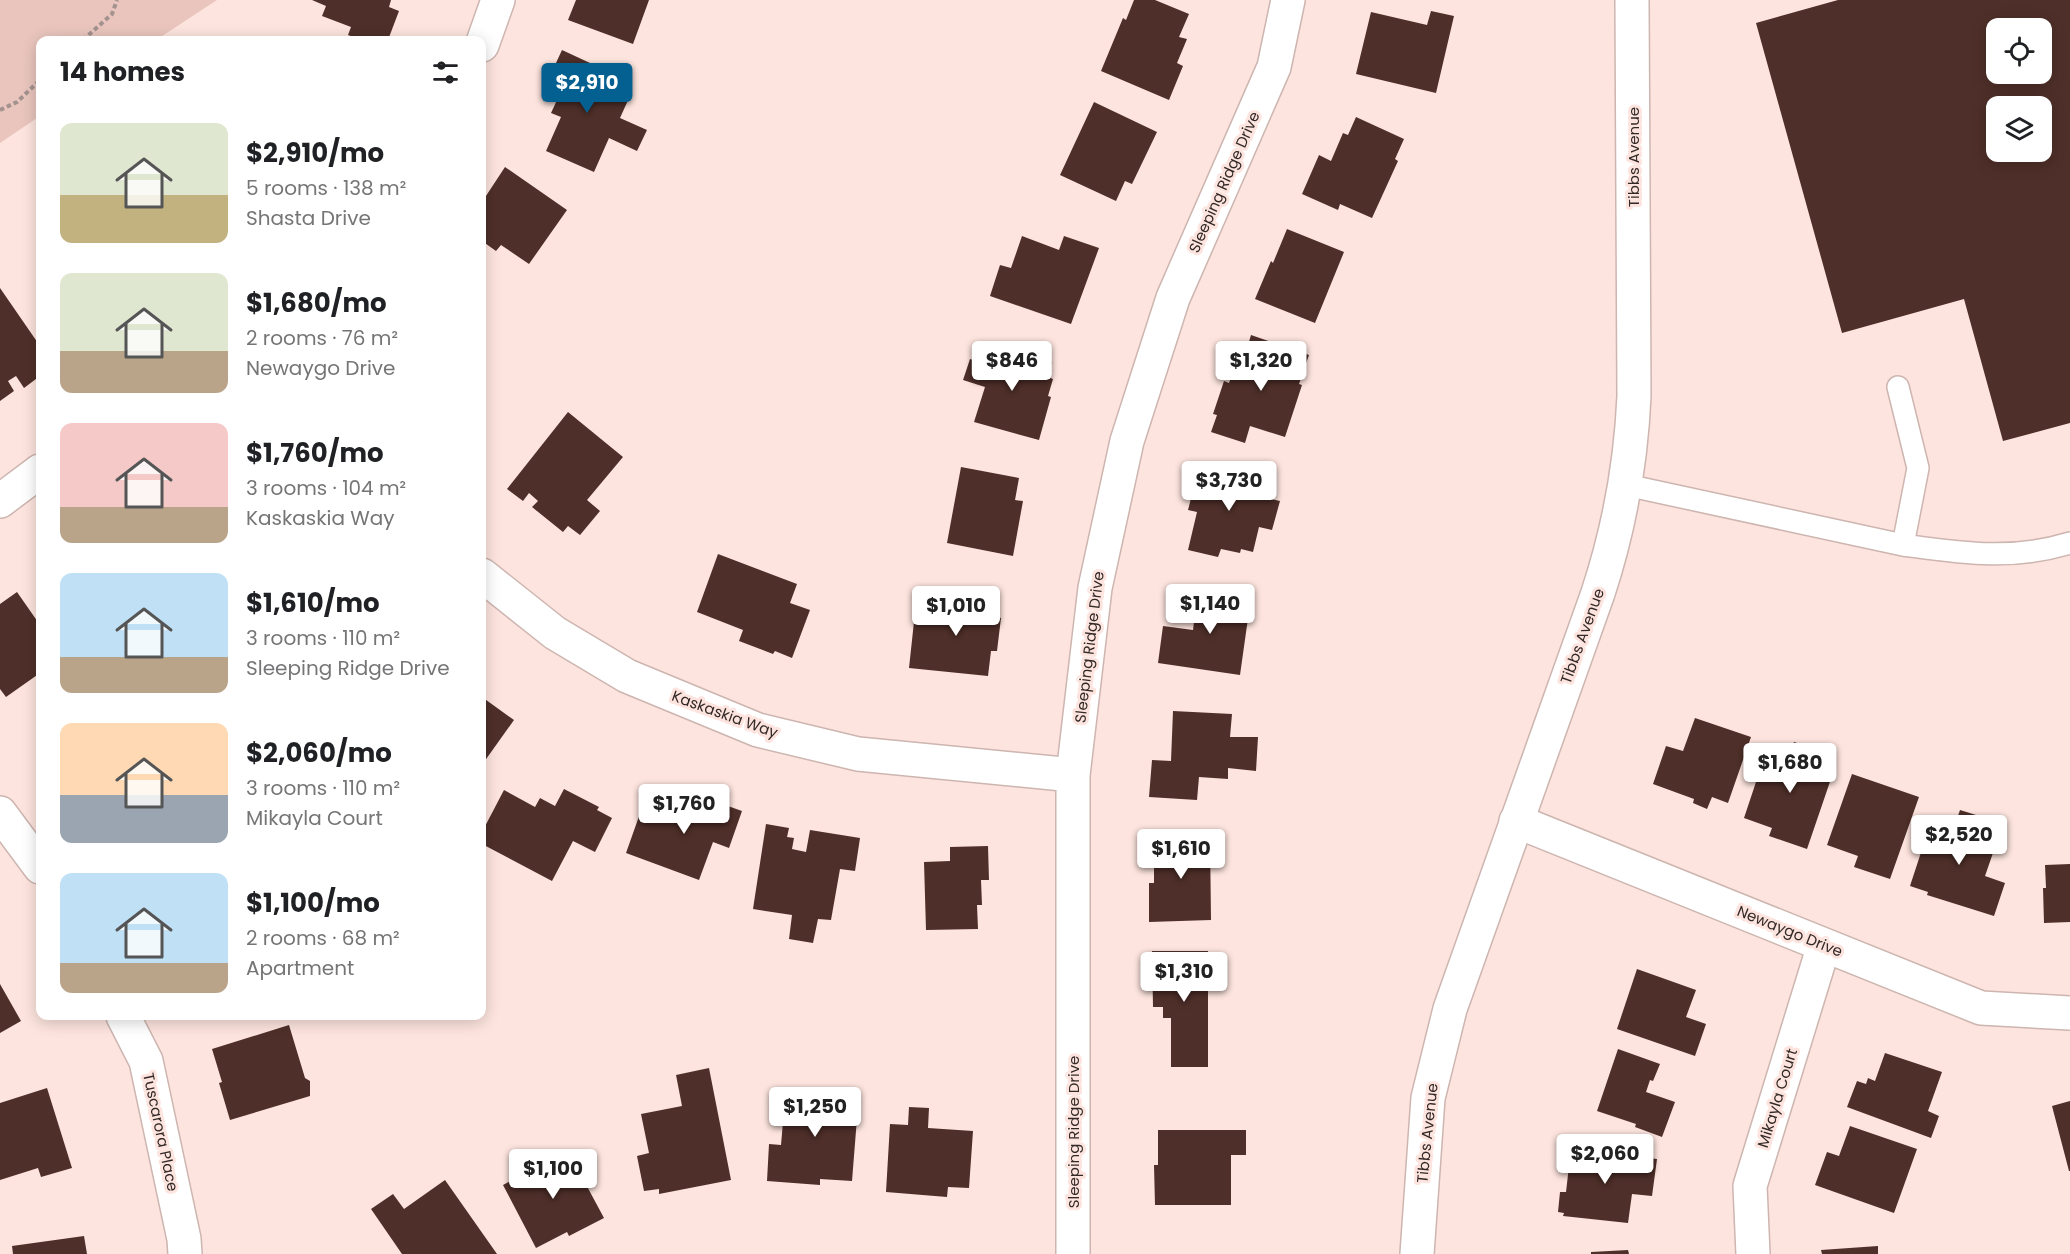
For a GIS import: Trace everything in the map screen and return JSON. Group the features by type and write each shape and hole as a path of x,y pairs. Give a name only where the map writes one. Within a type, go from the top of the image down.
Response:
{"street":[{"path":"485,36 498,0"},
{"name":"Sleeping Ridge Drive","path":"1073,1254 1073,775 1095,588 1127,441 1173,298 1274,67 1288,0"},
{"name":"Tibbs Avenue","path":"1417,1254 1428,1098 1434,1069 1459,980 1604,574 1626,485 1634,396 1632,0"},
{"path":"0,501 36,474"},
{"name":"Kaskaskia Way","path":"486,578 555,633 627,676 758,730 858,754 1073,775"},
{"path":"0,813 36,862"},
{"name":"Newaygo Drive","path":"1516,821 1981,1008 2070,1013"},
{"name":"Mikayla Court","path":"1754,1254 1750,1186 1824,945"},
{"name":"Tuscarora Place","path":"125,1020 146,1061 184,1239 185,1254"}],"lane":[{"path":"1898,387 1918,468 1902,545"},
{"path":"1626,485 1902,545 1971,555 2000,555 2052,548 2070,543"}],"path":[{"path":"88,36 112,14 117,0"},
{"path":"0,110 17,102 36,84"}],"shaded area":[{"path":"0,0 217,0 162,36 36,36 36,119 0,143"}],"building":[{"path":"312,0 391,0 389,7 399,11 390,36 351,36 348,35 351,27 322,16 326,6"},
{"path":"576,0 649,0 633,44 568,20"},
{"path":"1134,0 1155,0 1189,14 1179,37 1187,39 1177,63 1183,66 1169,100 1101,71 1123,18 1126,20"},
{"path":"1838,0 2070,0 2070,423 2003,441 1964,299 1842,333 1756,23"},
{"path":"1431,11 1454,16 1436,93 1356,74 1371,12 1427,25"},
{"path":"562,50 603,69 597,83 629,98 620,118 647,130 637,151 609,138 594,172 546,151 561,117 551,113 558,98 543,91"},
{"path":"1094,102 1157,132 1132,184 1125,181 1116,201 1060,175"},
{"path":"1356,117 1404,139 1395,159 1398,161 1372,218 1340,204 1338,210 1302,194 1319,155 1331,161 1343,133 1348,135"},
{"path":"505,167 567,210 529,264 501,245 496,251 486,244 486,196"},
{"path":"1287,229 1344,252 1315,323 1255,299"},
{"path":"1022,236 1059,250 1064,236 1099,248 1071,324 990,296 1000,265 1011,268"},
{"path":"0,288 36,340 36,379 24,388 16,376 8,381 14,391 0,401"},
{"path":"1251,335 1309,355 1285,437 1250,426 1245,443 1211,432 1217,415 1213,414 1224,381 1229,383 1236,363 1249,367 1252,357 1245,355"},
{"path":"995,345 1052,362 1047,377 1053,379 1048,396 1051,397 1039,440 974,422 985,387 963,380 970,359 989,365"},
{"path":"568,412 623,457 587,500 600,511 580,535 568,526 563,532 532,507 538,501 529,493 523,501 507,489"},
{"path":"1208,464 1258,476 1254,495 1280,501 1272,530 1259,527 1253,552 1241,549 1240,553 1221,549 1218,557 1188,550 1197,512 1188,510 1200,472 1206,473"},
{"path":"961,467 1019,478 1015,500 1023,501 1013,556 947,543"},
{"path":"718,554 797,584 790,603 810,610 792,658 775,651 773,654 739,641 743,630 697,612"},
{"path":"1198,590 1251,597 1240,675 1158,663 1163,626 1193,630"},
{"path":"17,592 36,619 36,676 6,697 0,689 0,604"},
{"path":"965,598 999,601 997,617 1001,618 997,651 991,651 988,676 909,668 916,603 963,609"},
{"path":"486,700 514,720 486,759"},
{"path":"1173,711 1232,714 1230,737 1258,737 1256,771 1228,768 1228,779 1199,777 1197,800 1149,797 1152,760 1171,761"},
{"path":"1695,718 1751,737 1728,803 1712,797 1707,809 1693,803 1694,799 1653,784 1666,746 1683,751"},
{"path":"1794,742 1816,750 1812,762 1834,770 1807,849 1769,836 1772,828 1744,818 1768,746 1789,753"},
{"path":"1852,774 1919,797 1890,879 1854,867 1858,856 1827,845"},
{"path":"564,789 599,807 597,810 612,818 595,852 573,841 552,881 486,846 486,824 504,790 535,807 540,798 555,806"},
{"path":"691,793 742,811 729,848 713,842 699,880 626,853 643,805 682,819"},
{"path":"1960,810 1989,819 1980,845 1994,850 1985,876 2005,883 1994,916 1927,895 1928,892 1910,886 1929,828 1951,836"},
{"path":"766,824 789,828 787,837 794,838 792,849 806,852 810,830 860,838 855,871 840,869 831,920 818,919 813,943 789,939 792,915 753,909"},
{"path":"1210,837 1211,920 1149,922 1149,883 1154,883 1154,838"},
{"path":"988,846 989,880 981,880 982,905 977,905 978,929 926,930 924,862 950,861 950,847"},
{"path":"2070,864 2070,922 2044,923 2045,865"},
{"path":"1152,951 1208,951 1208,1067 1171,1067 1171,1018 1163,1018 1163,1007 1153,1007"},
{"path":"1637,969 1696,990 1686,1017 1706,1024 1695,1056 1617,1029"},
{"path":"0,984 21,1021 0,1033"},
{"path":"289,1025 305,1078 310,1081 310,1096 230,1120 212,1049"},
{"path":"1618,1049 1660,1064 1646,1092 1675,1102 1662,1137 1635,1127 1636,1124 1597,1111"},
{"path":"1885,1053 1942,1072 1928,1111 1939,1116 1931,1138 1847,1107 1857,1081 1866,1084 1868,1078 1875,1081"},
{"path":"709,1068 731,1180 659,1194 659,1189 644,1191 637,1156 649,1153 641,1114 682,1106 676,1075"},
{"path":"786,1087 859,1093 852,1181 820,1179 820,1185 767,1181 769,1144 781,1145"},
{"path":"47,1088 72,1168 41,1177 38,1168 0,1180 0,1103"},
{"path":"2070,1101 2070,1171 2069,1171 2052,1106"},
{"path":"909,1107 929,1108 928,1128 973,1131 969,1188 948,1187 947,1197 886,1192 890,1124 908,1125"},
{"path":"1850,1126 1917,1149 1894,1213 1815,1185 1827,1152 1839,1156"},
{"path":"1158,1130 1246,1130 1246,1155 1231,1155 1231,1205 1155,1205 1154,1165 1158,1165"},
{"path":"1571,1149 1657,1159 1652,1196 1632,1194 1628,1223 1563,1216 1564,1213 1558,1212 1560,1192 1566,1192"},
{"path":"568,1151 604,1218 569,1236 567,1232 536,1248 503,1185"},
{"path":"445,1180 497,1254 402,1254 371,1209 393,1194 404,1209"},
{"path":"84,1236 87,1254 13,1254 12,1246"},
{"path":"1878,1246 1878,1254 1822,1254 1821,1250"},
{"path":"1628,1250 1629,1254 1591,1254 1591,1252"}]}
